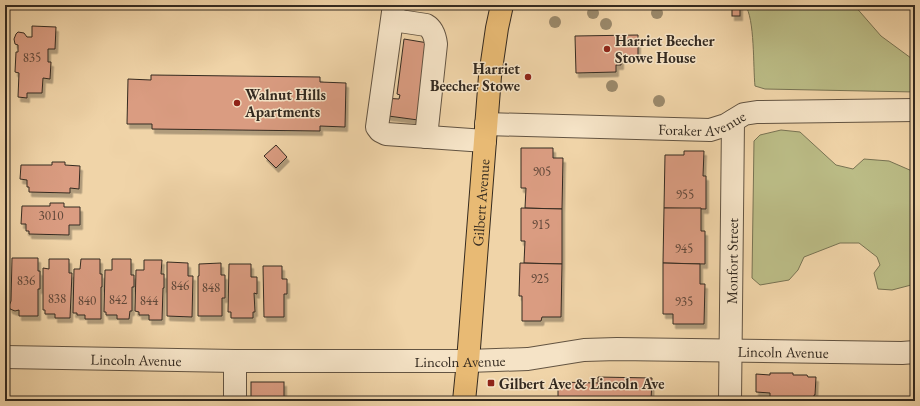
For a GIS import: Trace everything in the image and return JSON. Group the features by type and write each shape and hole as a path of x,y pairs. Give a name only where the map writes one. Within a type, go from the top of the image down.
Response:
{"main road":[{"name":"Gilbert Avenue","path":"464,401 493,54 502,5"}],"street":[{"name":"Foraker Avenue","path":"393,13 377,127 380,131 386,134 426,137 486,133 710,130 726,125 744,114 757,112 915,110"},
{"path":"393,13 430,27 435,38 436,44 426,137"},
{"name":"Monfort Street","path":"730,401 733,121"},
{"name":"Lincoln Avenue","path":"5,356 235,361 468,361 528,359 584,350 617,349 915,352"},
{"path":"235,361 235,401"}],"green space":[{"path":"745,5 854,5 881,36 915,61 915,92 765,89 755,86 752,32 748,11"},
{"path":"781,130 800,132 836,165 853,169 864,159 889,161 912,171 915,174 915,284 892,290 878,289 874,273 880,265 877,257 859,243 840,243 804,257 798,270 789,280 760,285 752,278 754,141 760,135"}],"building":[{"path":"732,5 740,5 740,16 732,16"},
{"path":"32,26 56,27 55,49 48,49 48,62 51,62 50,79 43,78 42,93 27,93 27,98 18,97 19,73 15,72 16,52 18,52 18,45 15,44 14,39 18,32 24,33 27,37 32,37"},
{"name":"Harriet Beecher Stowe House","path":"638,35 638,56 622,57 621,65 616,65 616,72 576,73 575,36"},
{"path":"404,39 428,43 418,120 381,115 383,98 399,99 400,95 397,94"},
{"name":"Walnut Hills Apartments","path":"151,75 320,77 320,82 346,83 345,127 320,126 320,131 152,129 152,124 127,124 128,79 151,80"},
{"path":"276,145 287,157 276,168 264,156"},
{"path":"521,148 553,148 553,158 563,158 562,209 525,208 526,188 521,188"},
{"path":"684,151 704,151 703,176 706,176 706,209 664,208 665,155 684,155"},
{"path":"52,162 65,162 65,165 80,166 79,189 70,188 70,193 29,192 27,180 20,179 21,165 52,165"},
{"path":"50,203 64,203 64,207 80,207 80,225 69,225 69,235 29,234 29,231 26,231 26,224 21,224 22,206 50,206"},
{"path":"521,208 562,209 562,264 524,263 525,241 521,241"},
{"path":"664,208 701,208 701,231 705,231 705,264 663,263"},
{"path":"12,258 38,258 40,289 38,289 38,316 19,316 19,310 15,311 10,309"},
{"path":"49,259 69,259 69,273 72,273 70,318 55,318 55,314 45,314 45,310 43,310 43,268 49,269"},
{"path":"81,259 100,259 100,274 102,274 101,319 85,319 85,315 77,315 77,313 73,313 74,269 80,269"},
{"path":"112,259 131,259 131,275 134,275 134,287 132,287 132,311 130,311 129,319 117,319 117,315 106,315 106,312 104,312 105,270 112,270"},
{"path":"144,260 162,260 161,274 164,274 164,288 162,320 149,320 149,315 139,315 139,312 135,311 136,270 144,270"},
{"path":"167,262 188,263 188,276 193,276 192,317 167,316"},
{"path":"221,263 221,275 225,275 225,298 222,298 222,316 198,316 199,264"},
{"path":"520,263 562,264 561,317 542,317 541,321 522,321 522,296 519,296"},
{"path":"663,263 700,264 700,284 705,284 704,324 673,324 673,314 663,314"},
{"path":"229,264 251,264 251,277 257,277 257,294 254,293 255,312 253,312 253,318 231,318 231,312 228,312"},
{"path":"263,266 282,266 282,279 287,279 287,294 284,294 284,317 264,317"},
{"path":"770,373 793,373 793,375 807,375 808,377 816,377 814,401 767,401 767,398 770,398 770,393 756,392 756,374 770,375"},
{"path":"598,377 652,378 651,401 558,401 558,382 598,383"},
{"path":"251,382 284,382 284,401 251,401"}],"place":[{"name":"Harriet Beecher Stowe House","path":"607,49"},
{"name":"Harriet Beecher Stowe","path":"528,77"},
{"name":"Walnut Hills Apartments","path":"237,103"},
{"name":"Gilbert Ave & Lincoln Ave","path":"491,383"}]}
